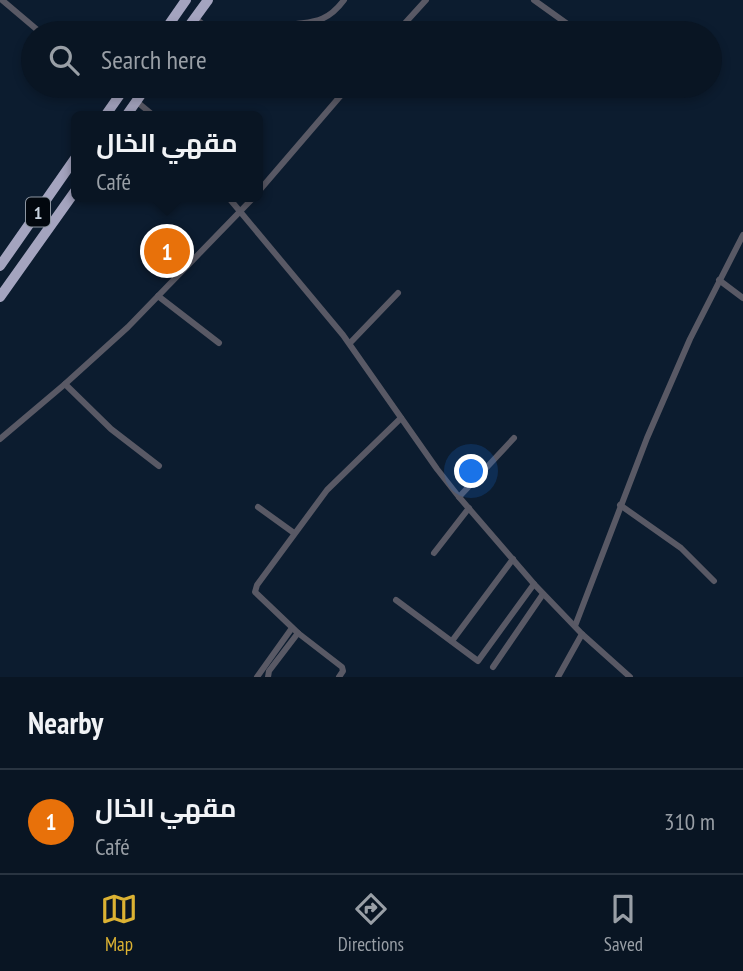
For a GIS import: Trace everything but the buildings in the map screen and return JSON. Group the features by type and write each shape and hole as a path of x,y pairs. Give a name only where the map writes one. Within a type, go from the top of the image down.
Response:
{"highway":[{"path":"171,21 186,0"},
{"path":"193,21 208,0"},
{"path":"130,111 139,98"},
{"name":"1","path":"0,266 71,165"},
{"path":"0,297 71,197"}],"street":[{"path":"2,0 27,21"},
{"path":"319,21 344,0"},
{"path":"407,21 426,0"},
{"path":"534,0 563,21"},
{"path":"195,18 199,21"},
{"path":"263,186 339,98"},
{"path":"136,102 148,111"},
{"path":"234,202 350,343 459,497 543,594 630,677"},
{"path":"0,439 65,384 158,296 250,202"},
{"path":"575,626 620,505 690,339 743,235"},
{"path":"719,280 743,298"},
{"path":"350,343 398,293"},
{"path":"158,296 219,343"},
{"path":"65,384 111,429 159,466"},
{"path":"339,677 342,667 292,628 255,592 257,585 327,490 401,418"},
{"path":"459,497 514,438"},
{"path":"620,505 681,548 714,580"},
{"path":"258,508 294,533"},
{"path":"434,553 469,508"},
{"path":"452,640 513,559"},
{"path":"396,600 480,661 534,584"},
{"path":"492,667 543,594"},
{"path":"257,677 292,628"},
{"path":"268,677 269,671 298,633"},
{"path":"558,677 582,634"}],"place":[{"name":"مقهي الخال","path":"167,251"}]}
